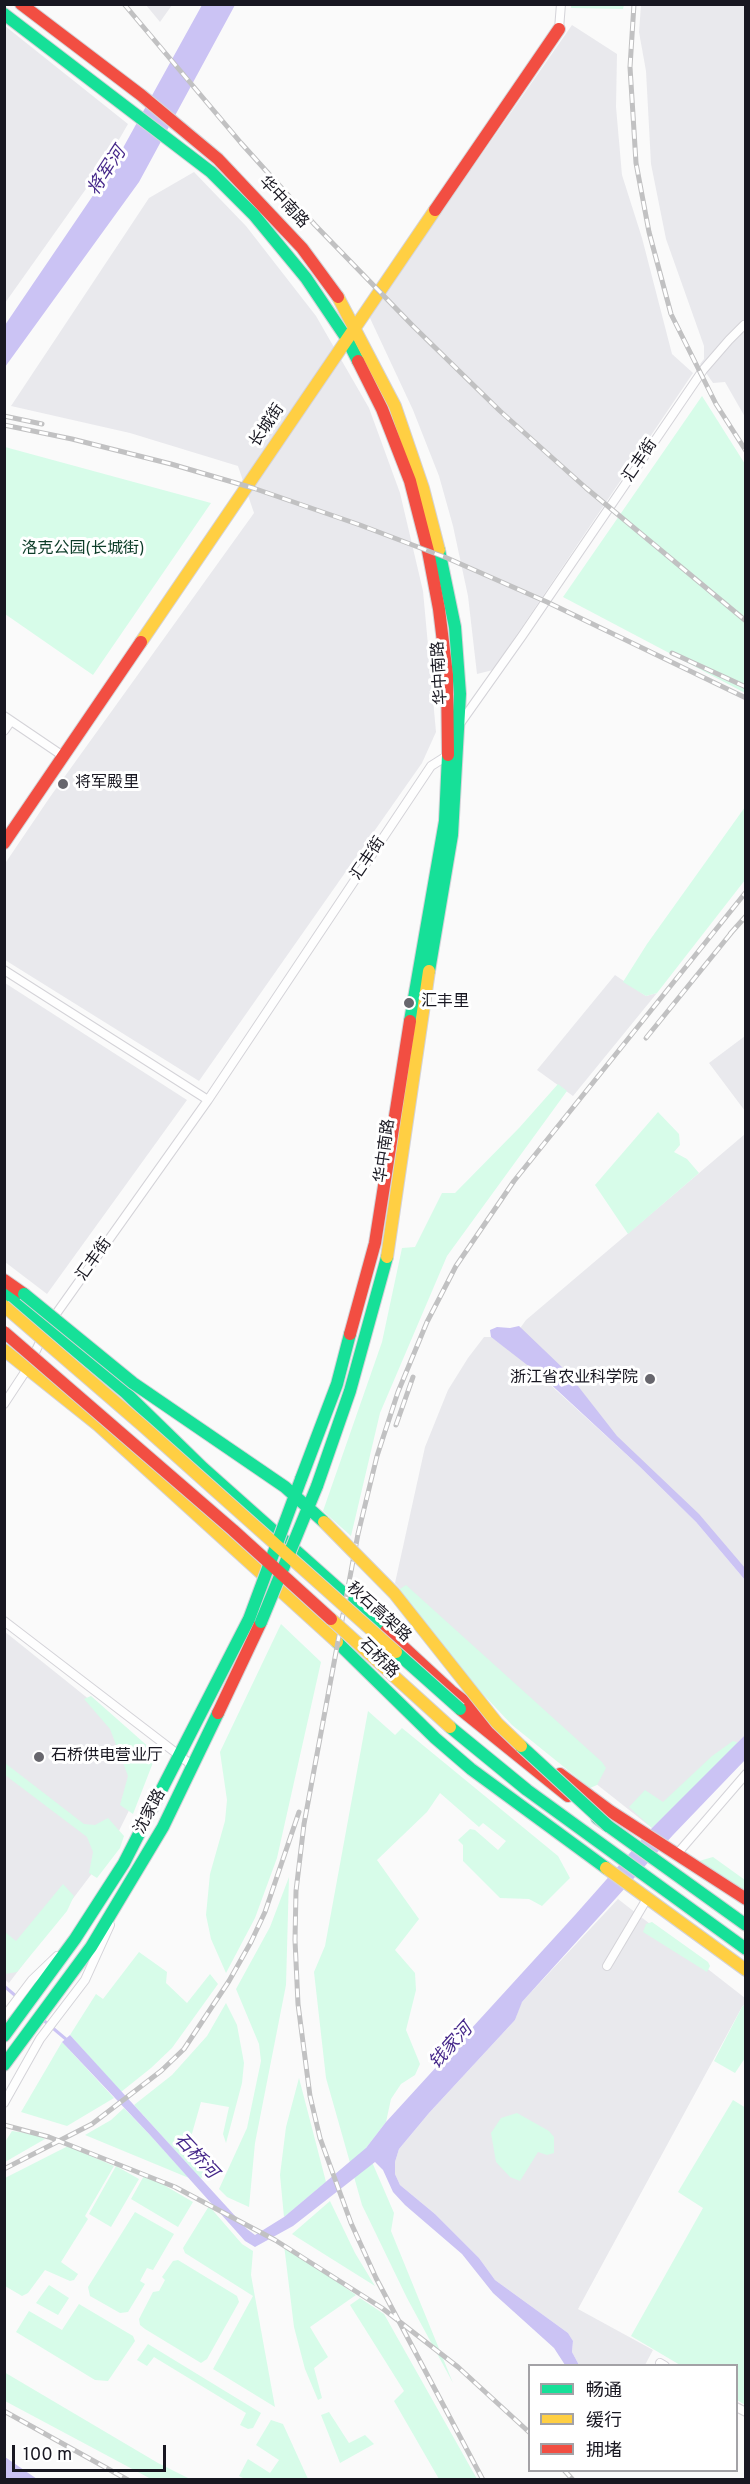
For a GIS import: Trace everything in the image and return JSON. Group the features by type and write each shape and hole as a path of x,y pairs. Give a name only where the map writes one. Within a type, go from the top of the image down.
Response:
{"main road":[{"name":"华中南路","path":"21,4 141,94 218,159 302,248 334,291 395,406 423,488 455,627 460,694 452,835 428,976 387,1257 350,1391 317,1486"},
{"name":"华中南路","path":"4,14 211,172 254,215 306,278 347,339 382,409 410,481 428,551 439,609 447,675 449,756 444,821 375,1243 337,1384 301,1479 255,1621"},
{"name":"长城街","path":"4,843 559,29"},
{"path":"4,1280 133,1383 285,1487 320,1518 394,1593 497,1723 608,1826"},
{"name":"石桥路","path":"4,1291 126,1393 203,1468 451,1691 610,1811 746,1899"},
{"name":"秋石高架路","path":"4,1306 126,1411 476,1723 608,1826 746,1925"},
{"path":"4,1332 216,1515 468,1742 536,1796 746,1949"},
{"name":"石桥路","path":"4,1350 98,1425 319,1624 435,1738 471,1769 746,1970"},
{"name":"沈家路","path":"4,2065 91,1947 163,1827 193,1766 255,1621 317,1486"},
{"name":"沈家路","path":"4,2036 18,2008 75,1939 140,1836 178,1755 255,1621"}],"street":[{"path":"559,29 561,4"},
{"name":"汇丰街","path":"4,1404 27,1369 47,1327 208,1100 431,766 449,756 459,725 703,370 729,339 744,326"},
{"path":"4,731 8,719 63,756"},
{"path":"4,970 208,1100"},
{"path":"4,1621 193,1766"},
{"path":"674,1852 746,1774"},
{"path":"607,1966 644,1894"},
{"path":"4,2103 19,2073 46,2032 85,1980 123,1897"},
{"path":"4,2017 18,2008"}],"shaded area":[{"path":"146,5 172,5 160,22"},
{"path":"202,5 235,5 139,182 5,367 5,325 113,166"},
{"path":"641,5 745,5 745,417 725,382 713,383 700,364 704,359 704,346 666,239 651,164 646,71 639,32"},
{"path":"572,25 617,54 616,107 622,175 642,238 672,354 693,373 493,670 477,674 468,596 453,526 439,476 413,410 369,316"},
{"path":"5,26 128,124 110,155 5,303"},
{"path":"194,172 246,226 316,316 369,408 400,493 423,591 436,732 422,763 199,1081 5,960 4,865 50,797 254,513 238,466 130,433 11,406 149,198"},
{"path":"615,975 646,996 657,993 573,1096 537,1070"},
{"path":"5,983 187,1100 47,1294 5,1262"},
{"path":"745,1036 745,1111 709,1063"},
{"name":"浙江省农业科学院","path":"745,1134 745,1575 697,1517 513,1338 526,1320"},
{"path":"519,1326 567,1372 617,1436 699,1514 745,1568 745,1580 696,1522 639,1466 544,1378 491,1337 490,1330 497,1327"},
{"path":"484,1337 491,1337 522,1359 639,1466 696,1522 745,1580 745,1735 652,1828 514,1719 395,1583 425,1447 448,1390"},
{"path":"4,1631 151,1749 154,1760 109,1851 9,1983 4,1979"},
{"path":"745,1735 745,1760 673,1835 522,2002 515,2020 429,2113 399,2149 395,2162 395,2174 400,2185 435,2214 479,2258 495,2280 568,2333 573,2341 572,2352 578,2364 564,2364 554,2348 493,2293 462,2254 405,2205 393,2192 383,2170 375,2162 293,2226 255,2247 245,2241 150,2135 62,2042 70,2035 255,2235 284,2217 366,2148 386,2122 652,1828"},
{"path":"618,1899 745,1998 745,2004 578,2309 653,2350 646,2364 578,2364 572,2352 573,2341 568,2333 495,2280 479,2258 435,2214 400,2185 395,2174 395,2162 399,2149 515,2020 521,2003"},
{"path":"5,2457 37,2479 5,2479"}],"green space":[{"path":"571,4 624,5 623,9 571,8"},
{"path":"702,396 745,464 745,693 563,597"},
{"name":"洛克公园(长城街)","path":"5,447 211,503 93,675 5,614"},
{"path":"745,807 745,880 657,993 646,996 623,982 647,944"},
{"path":"558,1084 567,1091 447,1256 380,1413 351,1536 323,1511 382,1342 402,1248 415,1247 442,1193 455,1193 519,1128"},
{"path":"658,1112 679,1134 680,1145 674,1152 687,1159 699,1173 628,1234 595,1185"},
{"path":"406,1585 602,1762 606,1768 597,1785 590,1788 512,1725 430,1638 394,1593"},
{"path":"281,1624 321,1662 277,1858 255,1918 226,1973 211,1939 206,1915 210,1874 225,1821 227,1800 220,1752"},
{"path":"91,1696 151,1749 154,1760 133,1814 120,1805 128,1776 110,1729 84,1699"},
{"path":"368,1711 395,1735 402,1728 558,1856 570,1878 542,1906 529,1899 500,1898 463,1861 463,1845 458,1840 470,1829 475,1830 498,1850 506,1841 483,1823 479,1827 440,1793 427,1812 377,1860 419,1919 395,1950 415,1973 416,1990 406,2030 420,2064 415,2075 401,2084 391,2099 386,2122 366,2148 394,2213 391,2231 453,2383 407,2298 362,2205 326,2078 314,1972 325,1946"},
{"path":"733,1741 739,1743 652,1828 629,1807 645,1790 663,1802 712,1756"},
{"path":"5,1763 84,1824 95,1825 108,1818 124,1836 120,1848 97,1878 89,1873 93,1852 87,1837 5,1775"},
{"path":"713,1857 745,1880 745,1893 699,1861"},
{"path":"289,1877 286,1985 255,2143 249,2207 227,2197 219,2189 247,2128 261,2061 259,2044 236,1989 270,1927"},
{"path":"63,1884 74,1896 67,1911 17,1972 5,1974 5,1932 16,1941"},
{"path":"652,1922 708,1962 710,1966 707,1972 643,1932 646,1924"},
{"path":"139,1952 167,1972 166,1983 187,2003 210,1974 218,1984 172,2048 121,2092 70,2035 96,1994 103,1999"},
{"path":"226,2003 237,2025 244,2063 242,2083 226,2143 223,2134 229,2107 201,2102 189,2144 212,2155 201,2179 134,2105 172,2075 207,2036"},
{"path":"745,2004 745,2058 735,2073 714,2061"},
{"path":"62,2042 114,2098 67,2126 21,2112"},
{"path":"299,2078 326,2182 284,2217 280,2175 286,2127"},
{"path":"733,2100 746,2108 745,2405 738,2401 738,2364 678,2364 631,2336 703,2208 678,2192"},
{"path":"124,2108 189,2178 85,2135 111,2120"},
{"path":"517,2113 549,2131 554,2137 554,2153 547,2155 538,2152 520,2181 510,2177 496,2162 491,2133 501,2118"},
{"path":"12,2131 33,2134 45,2139 5,2162 5,2142"},
{"path":"68,2146 114,2166 85,2216 88,2219 61,2262 78,2274 74,2280 70,2281 45,2270 28,2293 22,2296 5,2286 5,2178"},
{"path":"116,2166 139,2179 111,2227 89,2214"},
{"path":"145,2174 193,2202 178,2227 131,2199"},
{"path":"330,2201 355,2253 375,2286 292,2234"},
{"path":"209,2206 242,2244 253,2251 251,2275 275,2407 213,2369 253,2296 185,2253 183,2248"},
{"path":"135,2212 174,2234 153,2270 147,2268 140,2281 145,2284 128,2312 120,2313 90,2296 88,2287"},
{"path":"284,2245 356,2295 310,2327 328,2357 314,2368 322,2398 318,2400 305,2369 294,2327"},
{"path":"178,2260 237,2296 239,2302 207,2359 201,2363 140,2325 139,2319 153,2292 159,2291 165,2280 162,2277 173,2261"},
{"path":"49,2285 69,2298 58,2315 36,2303"},
{"path":"360,2298 384,2314 477,2479 439,2479 394,2401 404,2391 350,2305"},
{"path":"79,2304 133,2336 135,2341 108,2381 95,2380 16,2332 29,2311 62,2330"},
{"path":"148,2344 261,2413 253,2428 248,2429 240,2425 246,2413 154,2357 147,2366 137,2360"},
{"path":"4,2372 158,2463 190,2479 151,2479 5,2401"},
{"path":"329,2412 349,2443 365,2435 374,2444 340,2463 321,2415"},
{"path":"271,2420 283,2424 308,2479 245,2479 239,2476 248,2459 270,2473 279,2460 256,2445"}],"waterway":[{"name":"石桥河","path":"4,1986 17,1997"},
{"name":"石桥河","path":"42,2019 67,2040"}],"railway":[{"path":"124,4 241,143 315,225 413,326 500,411 586,488 746,621"},
{"path":"634,4 630,67 636,163 649,232 671,314 716,404 746,451"},
{"path":"4,416 42,424"},
{"path":"4,425 72,439 171,464 253,488 360,525 447,558 547,602 746,698"},
{"path":"672,653 746,687"},
{"path":"483,2480 376,2278 351,2223 320,2138 310,2096 298,2004 295,1940 296,1891 304,1824 358,1534 377,1456 398,1392 427,1322 456,1266 514,1181 746,892"},
{"path":"730,934 746,916"},
{"path":"646,1038 736,927"},
{"path":"396,1425 413,1377"},
{"path":"4,2169 92,2124 161,2071 184,2049 229,1981 251,1942 265,1912 299,1812"},
{"path":"4,2125 49,2137 175,2187 275,2240 382,2308 458,2367 528,2431"},
{"path":"4,2411 128,2480"},
{"path":"566,2472 573,2480"}],"traffic: fast":[{"path":"4,14 211,172 254,215 306,278 347,339 358,361"},
{"path":"429,971 452,835 460,694 455,627 439,550"},
{"path":"410,1021 445,821 448,755"},
{"path":"317,1486 350,1391 387,1257"},
{"path":"4,1291 126,1393 203,1468 386,1631"},
{"path":"24,1294 133,1383 285,1487 324,1522"},
{"path":"301,1479 337,1384 350,1334"},
{"path":"249,1619 301,1479"},
{"path":"261,1622 317,1486"},
{"path":"4,2036 75,1939 124,1863 249,1619"},
{"path":"337,1642 435,1738 471,1769 606,1868"},
{"path":"396,1652 460,1709"},
{"path":"4,2065 91,1947 163,1827 218,1713"},
{"path":"450,1727 527,1790 746,1949"},
{"path":"521,1746 608,1826"},
{"path":"597,1818 746,1925"}],"traffic: slow":[{"path":"141,642 435,210"},
{"path":"338,297 395,406 423,488 439,550"},
{"path":"387,1257 429,971"},
{"path":"4,1306 143,1426 396,1652"},
{"path":"4,1350 98,1425 337,1642"},
{"path":"324,1522 394,1593 497,1723 521,1746"},
{"path":"331,1619 450,1727"},
{"path":"606,1868 746,1970"}],"traffic: jam":[{"path":"21,4 141,95 218,159 302,248 338,297"},
{"path":"435,210 559,29"},
{"path":"358,361 382,409 410,481 428,551 439,609 447,675 448,755"},
{"path":"4,843 141,642"},
{"path":"350,1334 375,1243 410,1021"},
{"path":"4,1280 24,1294"},
{"path":"4,1332 233,1530 331,1619"},
{"path":"218,1713 261,1622"},
{"path":"386,1631 451,1691 494,1725"},
{"path":"460,1709 568,1796"},
{"path":"560,1774 610,1811 746,1899"}],"place":[{"name":"将军殿里","path":"63,784"},
{"name":"汇丰里","path":"409,1003"},
{"name":"浙江省农业科学院","path":"650,1379"},
{"name":"石桥供电营业厅","path":"39,1757"}],"water label":[{"name":"将军河","path":"108,172"},
{"name":"钱家河","path":"452,2047"}]}
